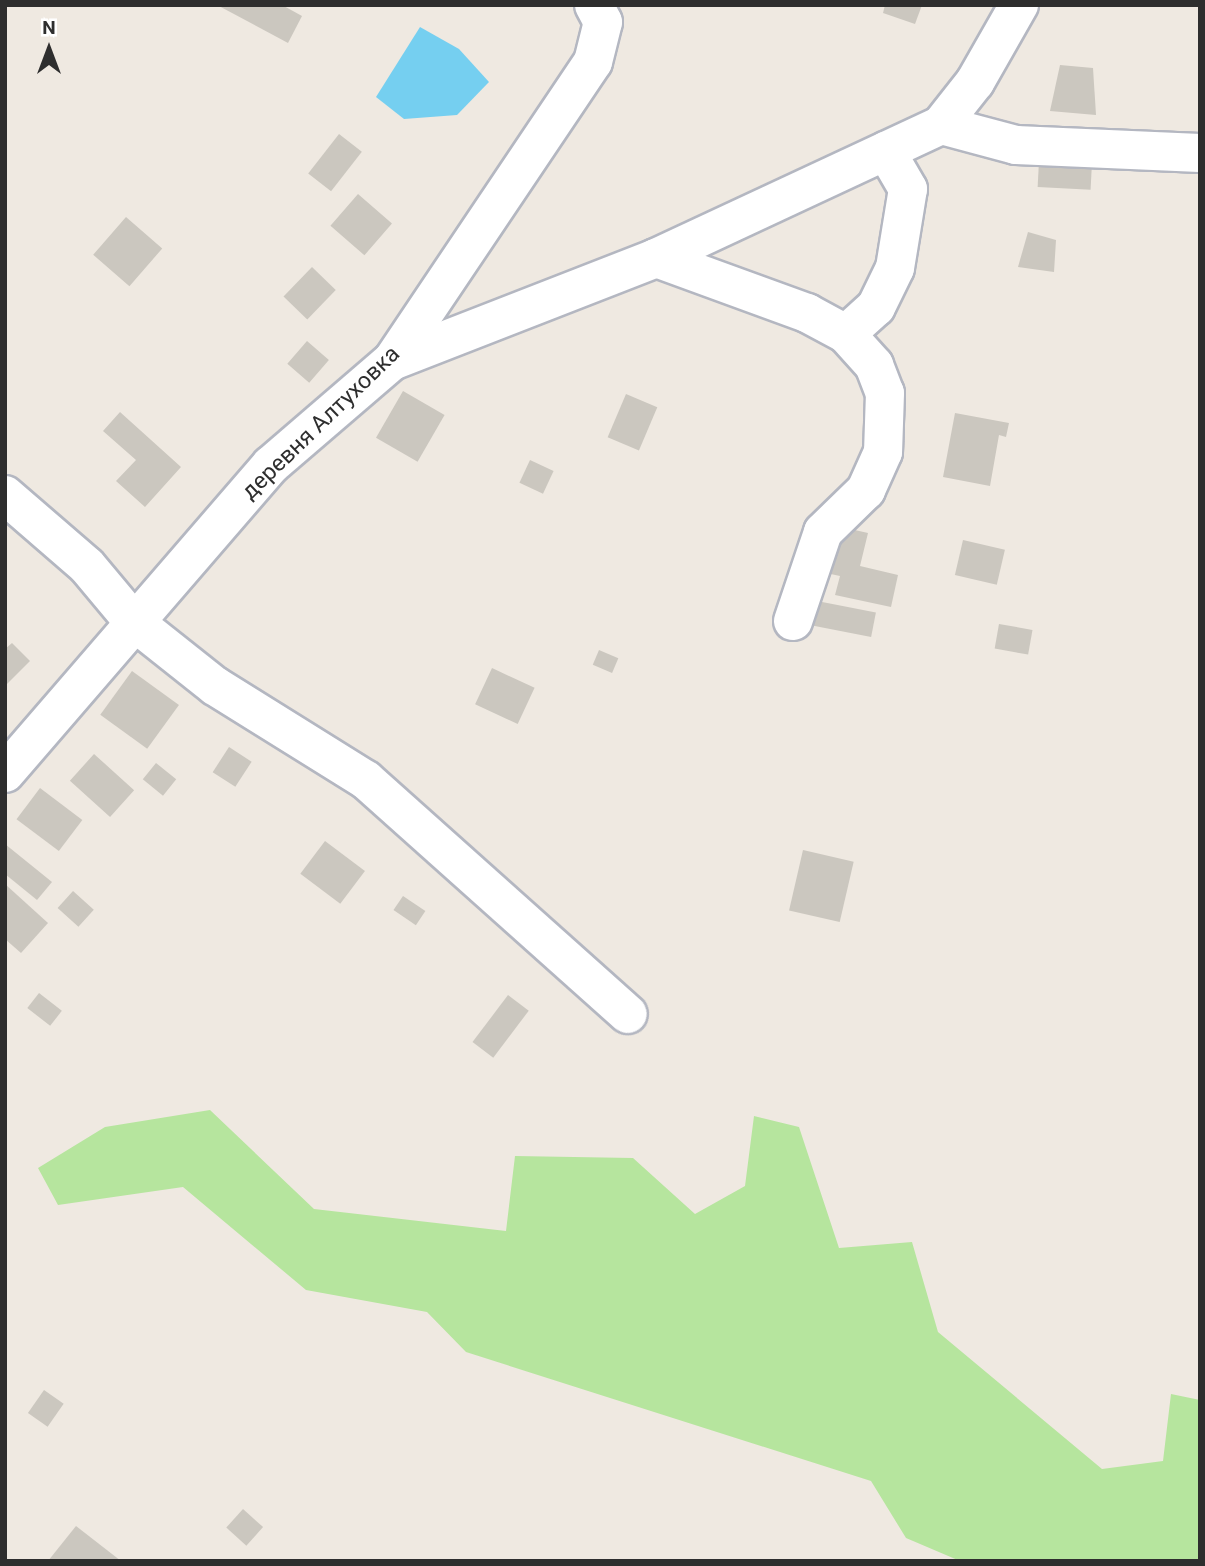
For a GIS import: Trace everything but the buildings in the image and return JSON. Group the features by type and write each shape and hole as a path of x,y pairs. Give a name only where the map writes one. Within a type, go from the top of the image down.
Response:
{"street":[{"name":"деревня Алтуховка","path":"5,773 133,621 271,465 392,361 593,62 603,22 594,5"},
{"path":"392,361 656,258 941,125 975,82 1019,5"},
{"path":"941,125 1016,145 1200,153"},
{"path":"846,334 876,307 895,268 908,189 886,151"},
{"path":"656,258 807,313 846,334 874,365 885,393 883,452 866,491 823,532 793,621"},
{"path":"5,495 87,566 133,621 215,686 366,780 628,1014"}],"green space":[{"path":"210,1110 314,1209 506,1231 515,1156 633,1158 695,1214 745,1186 754,1116 799,1127 839,1248 912,1242 938,1332 1102,1469 1163,1461 1171,1394 1200,1400 1200,1561 960,1561 906,1538 871,1481 466,1352 427,1312 306,1290 183,1187 58,1205 38,1168 105,1127"}],"water":[{"path":"420,27 459,49 489,82 457,115 404,119 376,97"}]}
